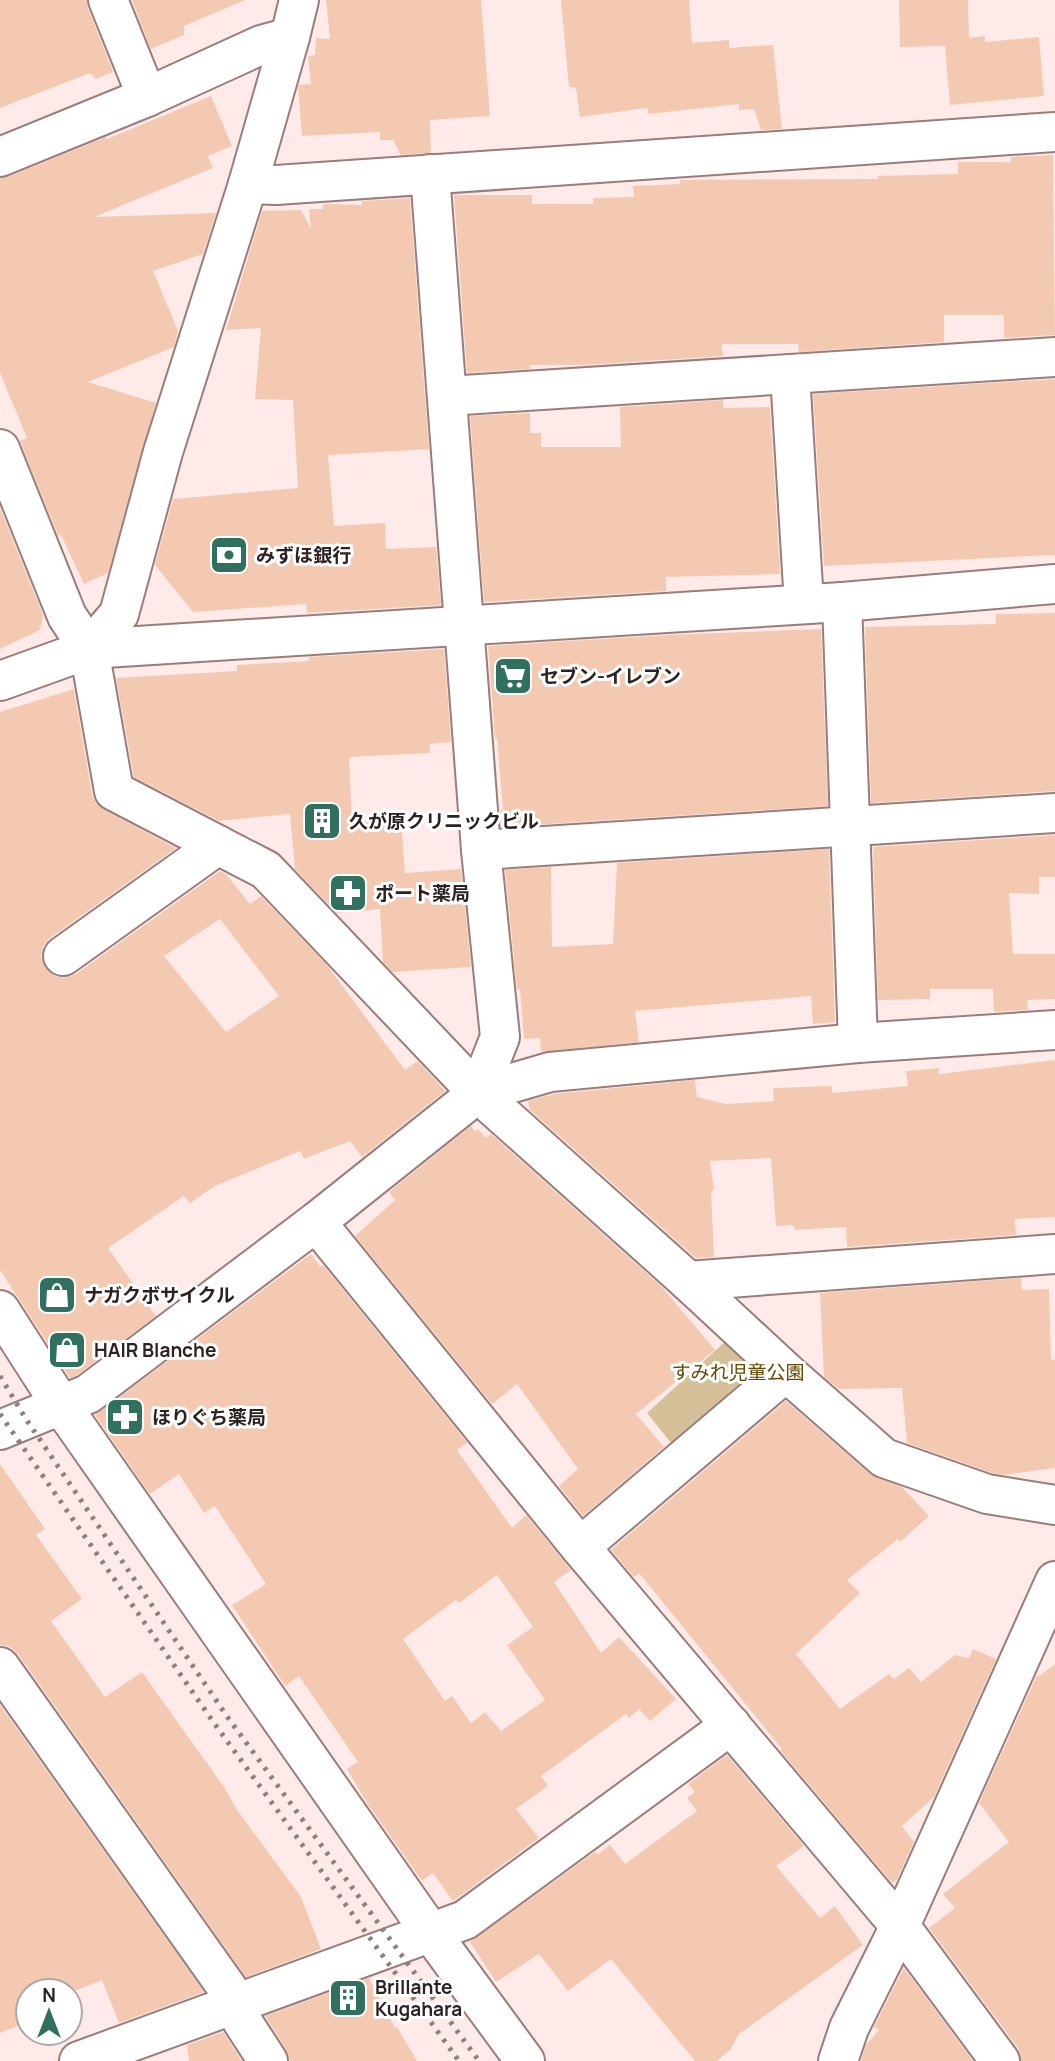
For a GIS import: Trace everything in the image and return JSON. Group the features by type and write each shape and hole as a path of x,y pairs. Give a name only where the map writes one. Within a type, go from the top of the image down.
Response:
{"street":[{"path":"108,0 147,97"},
{"path":"89,649 119,614 163,452 248,184 299,0"},
{"path":"0,157 147,97 261,45 290,37"},
{"path":"248,184 276,185 1055,132"},
{"path":"429,174 481,850 500,1037 478,1093"},
{"path":"447,396 1055,357"},
{"path":"790,374 804,604"},
{"path":"0,449 67,616 89,649 114,791 266,870 478,1093 688,1281 786,1373 884,1458 988,1494 1055,1505"},
{"path":"0,681 89,649 842,602 1055,584"},
{"path":"842,602 858,1043"},
{"path":"481,850 1055,813"},
{"path":"63,956 218,845"},
{"path":"0,1430 88,1394 316,1222 478,1093 550,1072 858,1043 1055,1030"},
{"path":"316,1222 580,1547 900,1926 1000,2061"},
{"path":"688,1281 1055,1255"},
{"path":"0,1310 61,1405 430,1933 525,2061"},
{"path":"580,1547 786,1373"},
{"path":"838,2061 849,2028 900,1926 1055,1581"},
{"path":"0,1667 238,2003 242,2021 268,2061"},
{"path":"79,2061 165,2046 238,2003 465,1920 731,1725"}],"green space":[{"name":"すみれ児童公園","path":"739,1329 786,1372 684,1459 647,1413"}],"building":[{"path":"0,0 87,0 113,72 96,79 90,73 0,108"},
{"path":"132,0 245,0 184,26 184,35 151,49"},
{"path":"326,0 481,0 490,116 430,120 431,153 401,155 393,140 380,140 380,132 302,136 298,88 299,85 311,84 308,56 315,55 316,38 330,39"},
{"path":"561,0 689,0 692,43 729,40 729,48 773,45 782,129 761,130 754,109 739,110 739,104 649,114 647,108 580,117 576,88 569,87"},
{"path":"899,0 968,0 969,38 985,36 985,42 1039,37 1044,96 950,105 945,46 900,47"},
{"path":"211,96 232,146 208,156 213,168 94,217 216,213 203,254 153,271 178,331 174,347 88,382 156,403 108,573 84,584 60,533 59,538 20,441 27,438 0,373 0,178 106,137 107,139"},
{"path":"1053,155 1055,335 1004,338 1004,315 944,315 944,342 799,352 798,344 722,344 723,356 584,365 530,365 530,369 467,373 454,195 532,195 532,204 593,204 593,198 634,197 633,186 680,184 680,180 878,179 878,176 958,174 958,162 1011,162 1011,157"},
{"path":"410,198 429,449 328,455 334,526 385,523 386,549 436,547 441,605 307,613 306,604 193,612 155,565 173,499 298,488 293,400 255,399 261,328 226,330 262,211 301,210 311,229 309,209 323,209 323,204 362,205 362,201"},
{"path":"1055,379 1055,555 824,566 813,394"},
{"path":"723,400 723,408 770,407 780,574 666,577 666,591 484,602 470,416 530,413 530,433 541,433 541,447 621,447 620,407"},
{"path":"0,508 43,615 40,630 0,649"},
{"path":"1055,613 1055,791 871,803 865,627 996,624 996,614"},
{"path":"821,629 828,806 501,827 500,810 503,809 488,646"},
{"path":"444,649 451,742 430,744 430,753 349,757 352,822 401,819 405,873 461,869 471,967 393,972 383,962 380,909 337,913 295,869 290,814 219,821 134,777 116,678 237,671 237,665 309,661 309,657"},
{"path":"74,689 92,795 96,803 104,810 176,848 50,938 43,946 41,957 46,969 55,976 64,978 76,974 220,871 226,874 250,904 261,896 326,964 405,1070 418,1061 445,1091 362,1157 350,1141 304,1159 300,1151 215,1186 190,1203 184,1196 108,1248 156,1316 70,1378 0,1270 0,712","holes":["220,919 279,996 226,1032 164,956"]},
{"path":"1055,835 1055,877 1039,877 1039,894 1009,893 1013,954 1055,954 1055,999 1027,1000 1028,1010 994,1012 993,989 930,989 930,999 878,1000 873,847"},
{"path":"829,849 835,1022 813,1024 811,996 635,1011 639,1042 541,1052 540,1038 524,1039 505,870 551,867 552,947 613,944 617,863"},
{"path":"1055,1060 1055,1217 1015,1219 1016,1235 847,1247 846,1227 795,1230 793,1225 776,1226 771,1158 710,1161 714,1190 711,1191 714,1257 696,1258 530,1110 528,1101 554,1094 695,1080 697,1097 726,1104 774,1101 773,1088 832,1086 832,1093 908,1086 906,1071 939,1068 939,1074"},
{"path":"471,1126 486,1138 491,1134 661,1286 715,1350 636,1414 664,1447 583,1516 559,1486 578,1469 517,1384 492,1404 355,1236 395,1200 389,1192"},
{"path":"311,1254 320,1267 323,1265 465,1440 467,1443 457,1450 512,1528 526,1515 571,1570 554,1582 601,1653 619,1637 676,1699 650,1721 639,1709 629,1718 626,1714 541,1776 548,1786 516,1809 539,1838 453,1901 433,1873 422,1881 367,1803 347,1769 358,1762 299,1676 285,1686 232,1605 266,1584 215,1506 204,1513 179,1474 150,1494 95,1415","holes":["497,1575 533,1627 507,1645 545,1700 501,1731 485,1712 471,1723 452,1696 445,1701 403,1639 456,1600 459,1603"]},
{"path":"1021,1278 1022,1290 1049,1289 1051,1359 1055,1360 1055,1468 1004,1475 992,1473 907,1443 902,1388 839,1389 824,1377 820,1293"},
{"path":"786,1401 870,1474 902,1487 929,1516 900,1542 898,1539 847,1580 860,1593 796,1654 840,1709 889,1674 894,1679 909,1668 921,1682 955,1655 969,1658 973,1649 996,1659 934,1797 902,1826 914,1842 897,1879 892,1883 780,1750 782,1749 639,1573 634,1577 611,1550"},
{"path":"0,1464 45,1529 36,1535 82,1599 51,1621 105,1697 142,1672 301,1897 321,1949 246,1977 18,1654 10,1647 0,1645"},
{"path":"1055,1664 1055,2061 1021,2061 1018,2048 929,1928 955,1908 943,1894 1009,1842 979,1803 1037,1675"},
{"path":"0,1705 204,1992 119,2023 102,1980 84,1987 84,1977 14,1977 14,2028 0,2033"},
{"path":"727,1755 804,1846 776,1866 820,1918 835,1906 863,1945 739,2034 731,2049 717,2061 695,2061 611,1959 568,1991 539,1954 496,1982 470,1942 595,1852 598,1854 610,1845 625,1864 697,1811 687,1798 695,1792 688,1784"},
{"path":"904,1968 973,2061 861,2061 866,2045 879,2030 874,2027"},
{"name":"Brillante Kugahara","path":"369,1978 395,2028 397,2027 417,2061 290,2061 286,2049 265,2016"},
{"path":"223,2032 242,2061 189,2061 187,2045"}],"railway":[{"path":"0,1376 26,1419 226,1715 479,2061"},
{"path":"0,1414 214,1723 459,2061"}],"place":[{"name":"みずほ銀行","path":"229,555"},
{"name":"セブン-イレブン","path":"513,676"},
{"name":"久が原クリニックビル","path":"322,821"},
{"name":"ポート薬局","path":"348,893"},
{"name":"ナガクボサイクル","path":"57,1295"},
{"name":"HAIR Blanche","path":"67,1350"},
{"name":"ほりぐち薬局","path":"125,1417"},
{"name":"Brillante Kugahara","path":"348,1998"}]}
